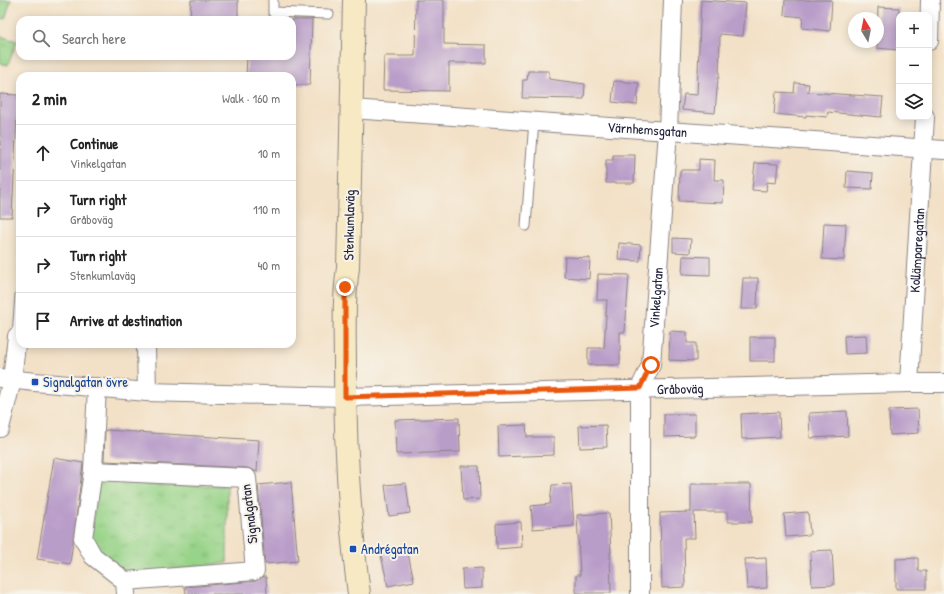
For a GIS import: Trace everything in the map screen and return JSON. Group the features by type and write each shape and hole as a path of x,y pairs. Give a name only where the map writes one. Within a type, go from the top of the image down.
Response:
{"street":[{"name":"Stenkumlaväg","path":"354,0 348,268 345,287 345,397 346,460 353,549 359,594"},
{"name":"Vinkelgatan","path":"640,594 640,388 651,365 668,130 673,0"},
{"path":"930,0 930,12"},
{"name":"Värnhemsgatan","path":"351,109 944,150"},
{"name":"Kollämparegatan","path":"909,383 925,120"},
{"path":"0,428 6,379 16,340"},
{"path":"146,348 147,392"},
{"path":"6,379 147,392 345,397"},
{"name":"Gråboväg","path":"345,397 640,388 909,383 944,384"},
{"name":"Signalgatan","path":"93,471 247,478 255,571 126,588 93,556 83,538 93,471 97,387"}],"lane":[{"path":"273,0 273,12 329,14"},
{"path":"526,226 534,121"}],"green space":[{"path":"0,0 11,0 5,19 0,18"},
{"path":"0,36 16,41 8,65 0,63"},
{"path":"99,479 164,486 227,485 227,563 130,574 98,552 90,537"}],"building":[{"path":"191,0 238,0 238,16 190,16"},
{"path":"416,0 444,0 444,44 486,45 486,63 449,63 449,91 383,90 384,56 415,56"},
{"path":"701,0 746,3 743,36 720,34 719,78 715,113 682,110 684,94 697,95"},
{"path":"785,0 832,0 830,31 802,28 803,17 784,15"},
{"path":"878,7 899,8 899,12 896,12 896,50 877,48 884,48 884,12 878,12"},
{"path":"296,19 312,19 310,85 296,85 296,72 246,72 247,60 296,60"},
{"path":"528,71 549,71 549,79 585,84 584,99 522,98 523,80 527,80"},
{"path":"614,81 639,83 637,105 612,102"},
{"path":"795,83 809,84 808,92 883,97 881,117 828,112 827,117 774,114 776,92 794,93"},
{"path":"0,94 16,95 16,136 12,217 0,217"},
{"path":"613,155 635,155 634,183 606,183 606,160 613,160"},
{"path":"699,159 715,160 714,180 724,180 723,203 679,201 680,170 699,170"},
{"path":"755,163 778,164 776,183 767,182 766,191 752,190"},
{"path":"847,171 873,173 872,189 846,188"},
{"path":"824,223 846,224 844,260 822,259"},
{"path":"673,238 691,239 690,253 673,252"},
{"path":"619,243 641,245 640,261 618,260"},
{"path":"683,256 710,257 710,275 682,274"},
{"path":"565,257 590,258 589,279 564,277"},
{"path":"598,274 629,275 625,332 620,332 620,365 588,365 588,348 604,348 607,300 597,300"},
{"path":"743,278 758,278 757,309 741,309"},
{"path":"670,331 687,332 687,343 696,343 696,361 669,360"},
{"path":"866,335 867,353 845,354 844,336"},
{"path":"750,337 775,337 775,361 750,361"},
{"path":"918,409 919,433 890,435 889,410"},
{"path":"847,411 848,436 810,438 809,413"},
{"path":"779,412 780,437 742,439 741,414"},
{"path":"664,414 695,414 695,436 664,437"},
{"path":"459,418 460,452 396,454 395,420"},
{"path":"526,425 527,437 554,437 554,455 499,457 498,426"},
{"path":"606,425 607,447 580,448 579,426"},
{"path":"105,430 259,440 257,472 247,468 104,461"},
{"path":"54,458 83,463 70,564 37,559"},
{"path":"461,466 479,466 480,499 463,500"},
{"path":"291,482 298,561 265,564 258,485"},
{"path":"406,483 410,513 389,516 385,485"},
{"path":"571,484 574,526 533,529 531,506 550,504 552,485"},
{"path":"691,484 751,484 752,522 728,522 728,512 694,512 695,538 684,538 685,587 662,588 660,513 691,512"},
{"path":"808,512 810,535 786,537 784,514"},
{"path":"609,513 611,593 576,593 576,575 580,575 577,515"},
{"path":"521,522 522,547 497,549 496,524"},
{"path":"407,549 414,581 388,586 381,555"},
{"path":"832,550 834,585 812,586 810,551"},
{"path":"766,558 767,588 747,589 745,559"},
{"path":"918,558 918,571 926,571 926,589 896,589 896,559"},
{"path":"482,568 482,588 463,589 462,569"},
{"path":"266,577 267,594 186,594 185,587 256,581"}],"place":[{"name":"Signalgatan övre","path":"35,382"},
{"name":"Andrégatan","path":"353,549"}],"route":[{"path":"345,287 345,397 640,388 651,365"}]}
